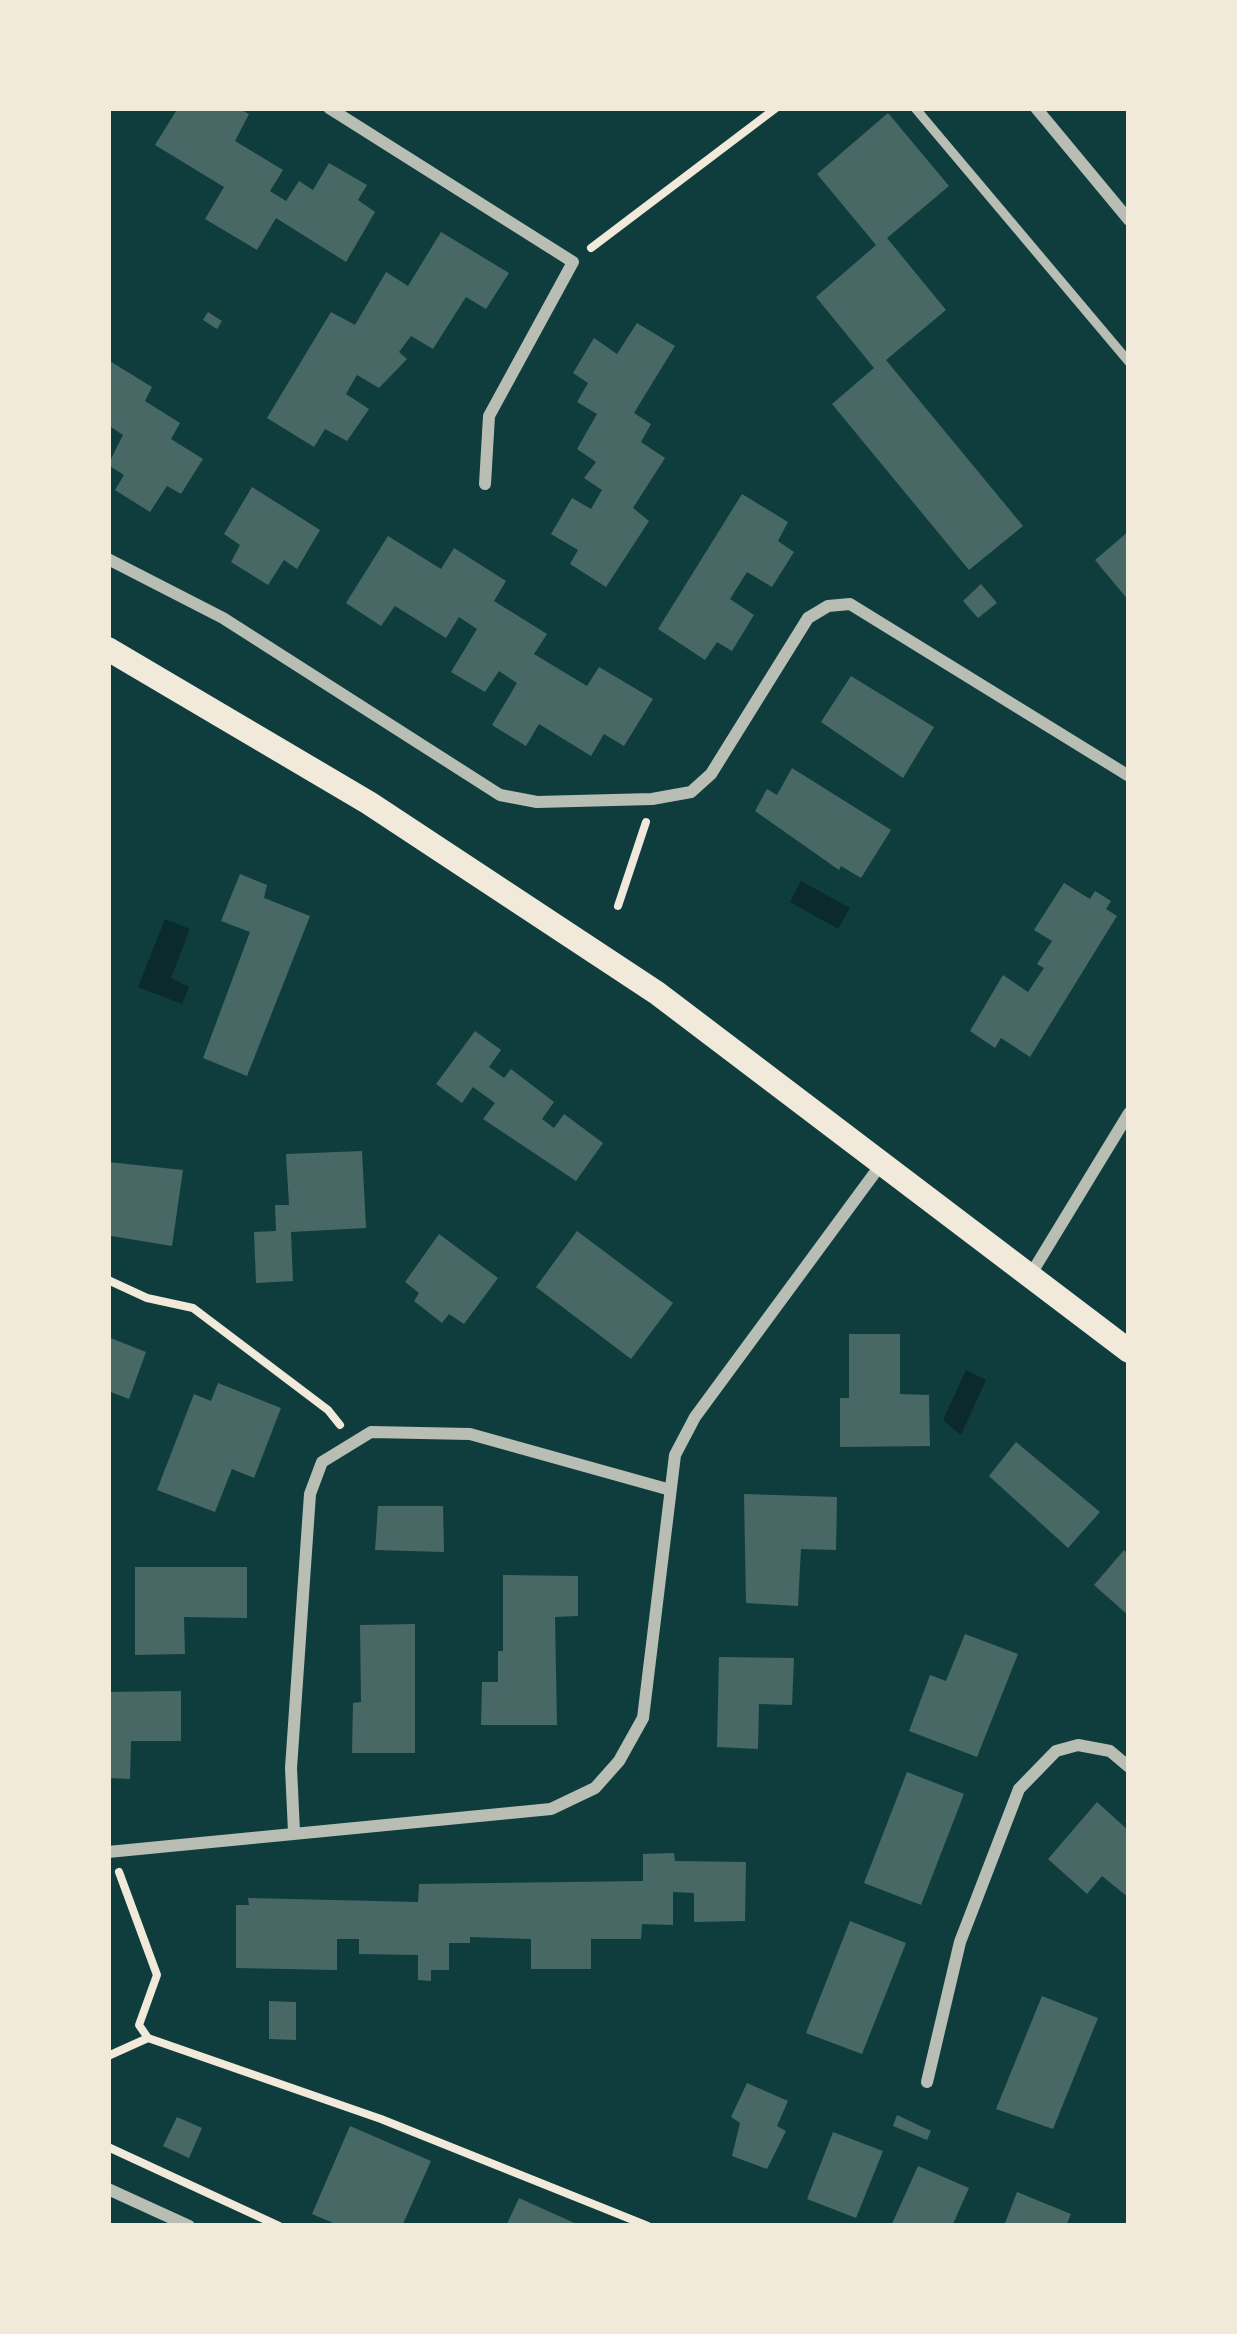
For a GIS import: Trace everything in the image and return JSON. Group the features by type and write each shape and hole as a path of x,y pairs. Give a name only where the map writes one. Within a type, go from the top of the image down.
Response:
{"main road":[{"path":"108,649 369,802 562,928 883,1162 1129,1351"}],"street":[{"path":"329,108 573,262 490,416 485,484"},
{"path":"1036,108 1129,220"},
{"path":"108,559 223,618 500,795 537,802 652,800 692,792 711,774 808,618 828,606 850,604 1129,776"},
{"path":"1031,1274 1129,1112"},
{"path":"108,1852 551,1809 595,1788 619,1761 643,1718 667,1489 675,1455 695,1417 883,1162"},
{"path":"294,1832 291,1768 310,1495 322,1462 371,1432 470,1434 667,1489"},
{"path":"927,2082 960,1942 1019,1789 1056,1751 1078,1744 1110,1751 1129,1767"},
{"path":"108,2189 189,2226"}],"lane":[{"path":"915,108 1129,362"}],"path":[{"path":"573,262 776,108"},
{"path":"618,905 652,800"},
{"path":"108,1280 146,1298 193,1308 328,1410 352,1440"},
{"path":"119,1878 157,1975 139,2025 148,2038 381,2119 648,2226"},
{"path":"108,2056 148,2038"},
{"path":"108,2147 280,2226"}],"water":[{"path":"801,881 850,908 838,929 790,902"},
{"path":"165,919 190,929 171,978 189,987 182,1004 138,987"},
{"path":"966,1370 986,1380 961,1435 943,1420"}],"building":[{"path":"178,108 238,108 249,114 235,141 283,170 270,191 286,201 299,181 313,190 329,163 367,185 358,200 375,212 346,262 276,218 257,250 205,219 224,187 155,145"},
{"path":"888,113 949,186 887,238 946,310 886,360 1023,526 969,570 832,404 874,368 816,297 876,245 817,174"},
{"path":"441,232 509,273 486,309 466,297 433,349 411,336 399,352 407,359 379,388 357,375 346,394 369,409 347,441 325,429 314,447 267,418 331,312 355,325 386,272 408,286"},
{"path":"208,312 222,321 217,329 203,320"},
{"path":"637,323 675,346 634,413 651,424 641,442 665,458 633,508 649,521 606,587 570,564 578,550 551,534 572,498 591,509 602,490 584,478 596,462 577,449 597,414 577,402 588,383 573,373 594,338 617,354"},
{"path":"108,360 152,387 145,401 180,423 171,439 203,459 181,494 167,486 150,512 115,490 124,475 108,465 123,435 108,425"},
{"path":"252,487 320,530 297,569 284,560 268,585 231,562 240,545 224,534"},
{"path":"742,494 788,522 778,541 794,552 772,587 747,572 730,599 754,615 732,651 717,642 705,660 658,629"},
{"path":"1129,531 1129,601 1095,560"},
{"path":"388,536 441,569 454,548 506,581 494,601 547,634 534,654 587,686 599,667 653,699 624,746 604,734 591,756 539,724 526,746 492,725 517,683 499,671 485,692 451,672 477,629 459,617 446,638 395,606 381,626 346,603"},
{"path":"981,584 997,603 978,618 963,601"},
{"path":"851,676 934,727 903,778 821,722"},
{"path":"792,768 891,830 861,878 841,866 839,870 755,811 767,789 777,795"},
{"path":"240,874 267,885 264,898 310,916 247,1076 203,1058 250,932 221,921"},
{"path":"1064,883 1090,899 1095,891 1111,901 1106,909 1117,916 1030,1057 1001,1038 995,1048 970,1031 1003,975 1028,992 1044,968 1037,964 1052,941 1034,930"},
{"path":"475,1031 501,1050 489,1067 504,1078 511,1069 554,1102 542,1119 554,1128 564,1114 603,1143 576,1181 483,1119 495,1103 473,1087 462,1103 436,1084"},
{"path":"362,1151 366,1228 291,1232 293,1281 256,1283 254,1232 276,1231 275,1205 289,1205 286,1154"},
{"path":"108,1162 183,1170 172,1246 111,1236"},
{"path":"577,1231 673,1303 631,1359 536,1287"},
{"path":"439,1234 498,1278 464,1324 449,1314 442,1323 414,1301 419,1293 405,1282"},
{"path":"849,1334 900,1334 900,1394 929,1395 930,1446 840,1447 840,1398 849,1398"},
{"path":"108,1337 146,1352 129,1399 108,1391"},
{"path":"218,1383 281,1408 254,1478 232,1469 215,1512 157,1490 194,1394 211,1401"},
{"path":"1016,1442 1100,1512 1068,1548 989,1476"},
{"path":"744,1494 837,1497 836,1550 801,1549 798,1606 746,1603"},
{"path":"378,1506 443,1506 444,1552 375,1550"},
{"path":"1124,1550 1129,1555 1129,1616 1094,1585"},
{"path":"135,1567 247,1567 247,1618 184,1617 185,1654 135,1655"},
{"path":"503,1575 578,1576 578,1616 555,1617 557,1725 481,1725 482,1682 498,1682 498,1651 503,1651"},
{"path":"415,1624 415,1753 352,1753 353,1703 361,1702 360,1625"},
{"path":"965,1634 1018,1654 977,1757 909,1731 930,1675 946,1681"},
{"path":"719,1657 794,1658 792,1705 759,1704 758,1749 717,1747"},
{"path":"181,1691 181,1741 131,1741 130,1779 108,1778 108,1692"},
{"path":"907,1772 964,1794 921,1905 864,1883"},
{"path":"1097,1802 1129,1831 1129,1898 1102,1876 1087,1894 1048,1859"},
{"path":"674,1853 675,1861 746,1862 745,1921 694,1922 694,1893 673,1892 673,1925 642,1924 641,1939 591,1939 591,1969 531,1969 531,1939 470,1937 470,1943 449,1943 449,1970 431,1970 431,1981 418,1980 418,1955 359,1954 359,1939 337,1939 337,1970 236,1968 236,1905 249,1905 248,1898 418,1902 419,1884 643,1881 643,1854"},
{"path":"850,1921 906,1943 862,2054 806,2033"},
{"path":"1042,1996 1098,2018 1053,2129 996,2109"},
{"path":"269,2001 296,2002 296,2040 269,2039"},
{"path":"747,2083 788,2101 777,2126 786,2131 767,2169 732,2156 740,2123 731,2117"},
{"path":"897,2115 931,2131 927,2140 893,2126"},
{"path":"177,2117 202,2128 189,2158 163,2146"},
{"path":"350,2126 431,2161 402,2226 340,2226 312,2214"},
{"path":"833,2132 883,2151 856,2218 807,2199"},
{"path":"918,2166 969,2188 952,2226 891,2226"},
{"path":"1017,2192 1071,2214 1066,2226 1004,2226"},
{"path":"519,2198 581,2226 506,2226"}]}
